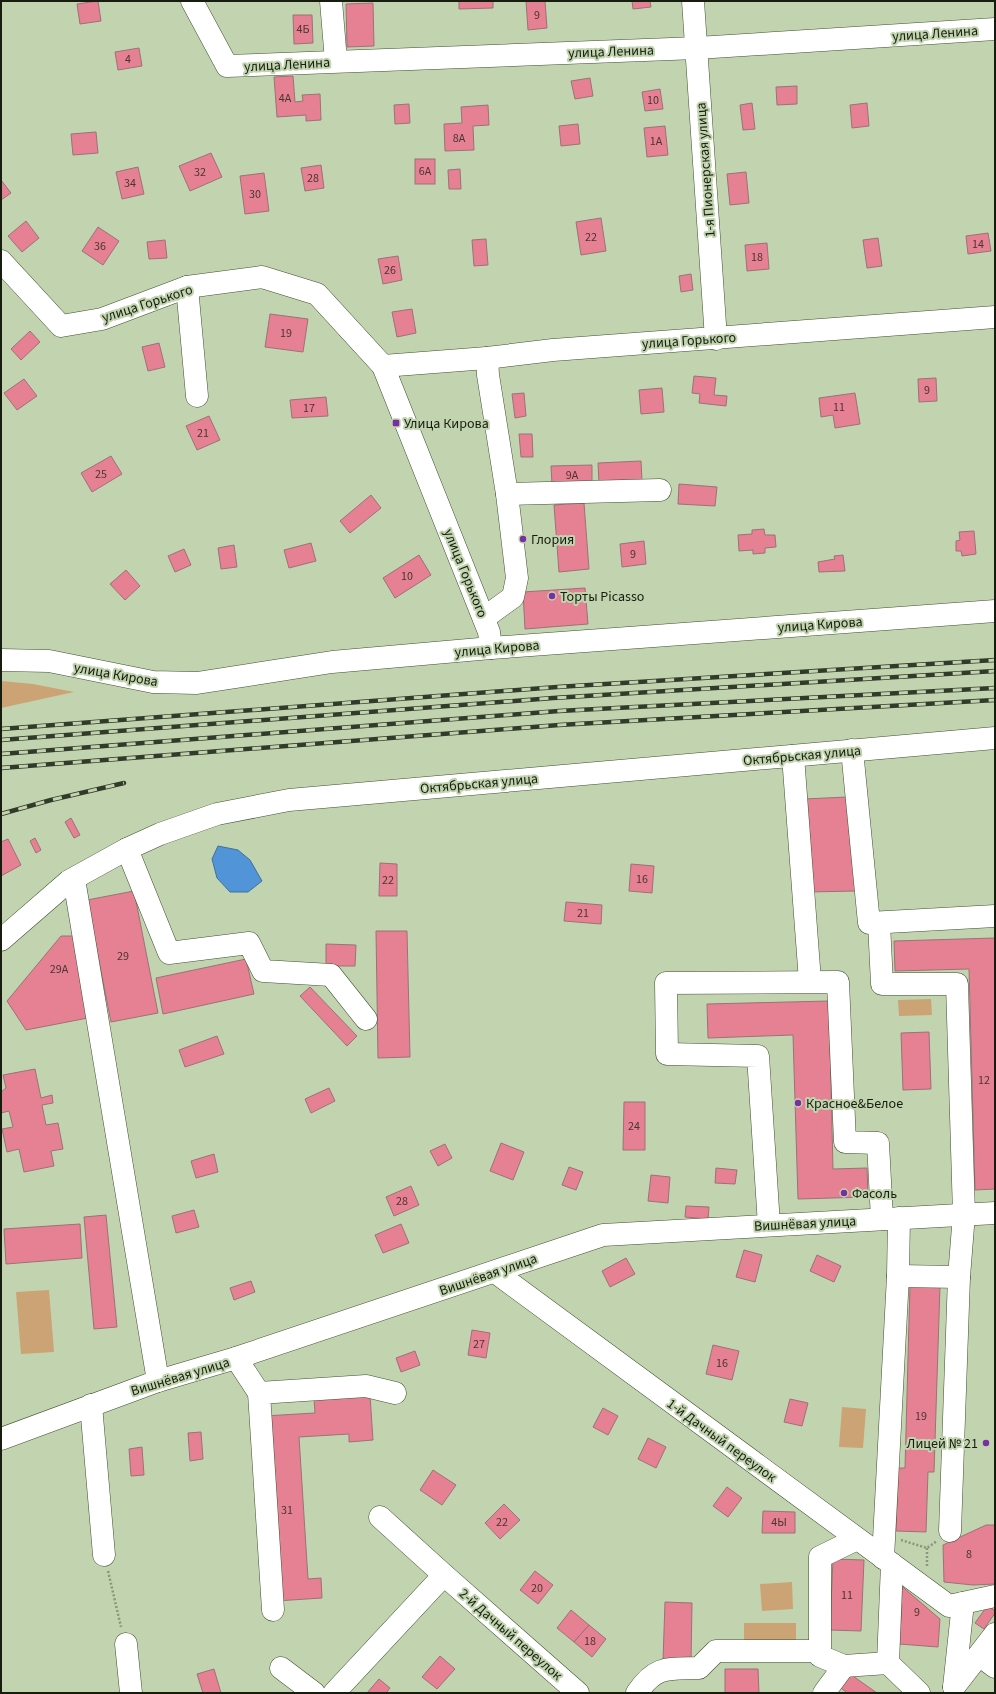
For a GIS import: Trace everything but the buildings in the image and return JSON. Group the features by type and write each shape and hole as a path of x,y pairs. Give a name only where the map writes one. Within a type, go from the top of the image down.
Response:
{"street":[{"name":"улица Ленина","path":"192,1 227,66 697,48 995,29"},
{"path":"331,1 336,61"},
{"name":"1-я Пионерская улица","path":"693,1 716,339"},
{"name":"улица Горького","path":"1,261 61,326 102,319 187,287 262,277 317,294 383,366 484,618 489,632 491,648"},
{"path":"187,287 197,396"},
{"name":"улица Горького","path":"383,366 487,358 553,350 995,317"},
{"path":"484,618 513,597 517,578 507,494 487,358"},
{"path":"507,494 660,490"},
{"name":"улица Кирова","path":"1,660 49,661 153,682 197,683 332,662 491,648 995,611"},
{"name":"Октябрьская улица","path":"1,940 74,879 127,849 160,834 217,814 289,800 995,738"},
{"path":"852,750 870,923 995,916"},
{"path":"793,756 810,981"},
{"path":"127,849 169,953 249,943 263,971 331,975 366,1019"},
{"path":"74,879 158,1381"},
{"path":"879,923 882,984 957,984 964,1214 959,1278 950,1531"},
{"path":"769,1224 758,1056 667,1054 666,983 838,982 845,1142 878,1143 898,1276 884,1536 887,1561 888,1663 919,1693"},
{"name":"Вишнёвая улица","path":"1,1439 158,1381 236,1358 603,1235 769,1224 995,1213"},
{"name":"1-й Дачный переулок","path":"495,1272 856,1539 887,1561 956,1605"},
{"path":"898,1276 959,1278"},
{"path":"236,1358 259,1393 273,1610"},
{"path":"259,1393 366,1386 395,1393"},
{"path":"91,1405 104,1555"},
{"name":"2-й Дачный переулок","path":"380,1517 577,1693"},
{"path":"856,1539 820,1557 820,1656 844,1666 888,1663"},
{"path":"334,1693 444,1575"},
{"path":"952,1690 956,1605 995,1596"},
{"path":"952,1690 987,1661 995,1634"},
{"path":"126,1644 131,1693"},
{"path":"637,1693 647,1678 666,1669 698,1668 716,1650 820,1651"},
{"path":"824,1693 844,1666"},
{"path":"281,1668 314,1693"}],"path":[{"path":"884,1536 927,1548 950,1531"},
{"path":"104,1555 126,1644"}],"shaded area":[{"path":"1,681 33,684 74,692 1,708"},
{"path":"931,999 932,1015 899,1016 898,1000"},
{"path":"49,1290 54,1352 21,1354 16,1292"},
{"path":"842,1407 866,1409 863,1448 839,1447"},
{"path":"792,1582 793,1609 762,1611 760,1584"},
{"path":"744,1623 796,1623 796,1646 744,1646"}],"water":[{"path":"218,846 238,850 250,860 262,881 248,892 230,892 217,878 212,859"}],"railway":[{"path":"1,729 557,687 995,660"},
{"path":"1,740 553,698 995,671"},
{"path":"1,754 559,711 995,688"},
{"path":"1,768 559,725 995,700"},
{"path":"1,814 51,800 124,783"}],"place":[{"name":"Улица Кирова","path":"396,423"},
{"name":"Глория","path":"523,539"},
{"name":"Торты Picasso","path":"552,596"},
{"name":"Красное&Белое","path":"798,1103"},
{"name":"Фасоль","path":"844,1193"},
{"name":"Лицей № 21","path":"986,1443"}]}
